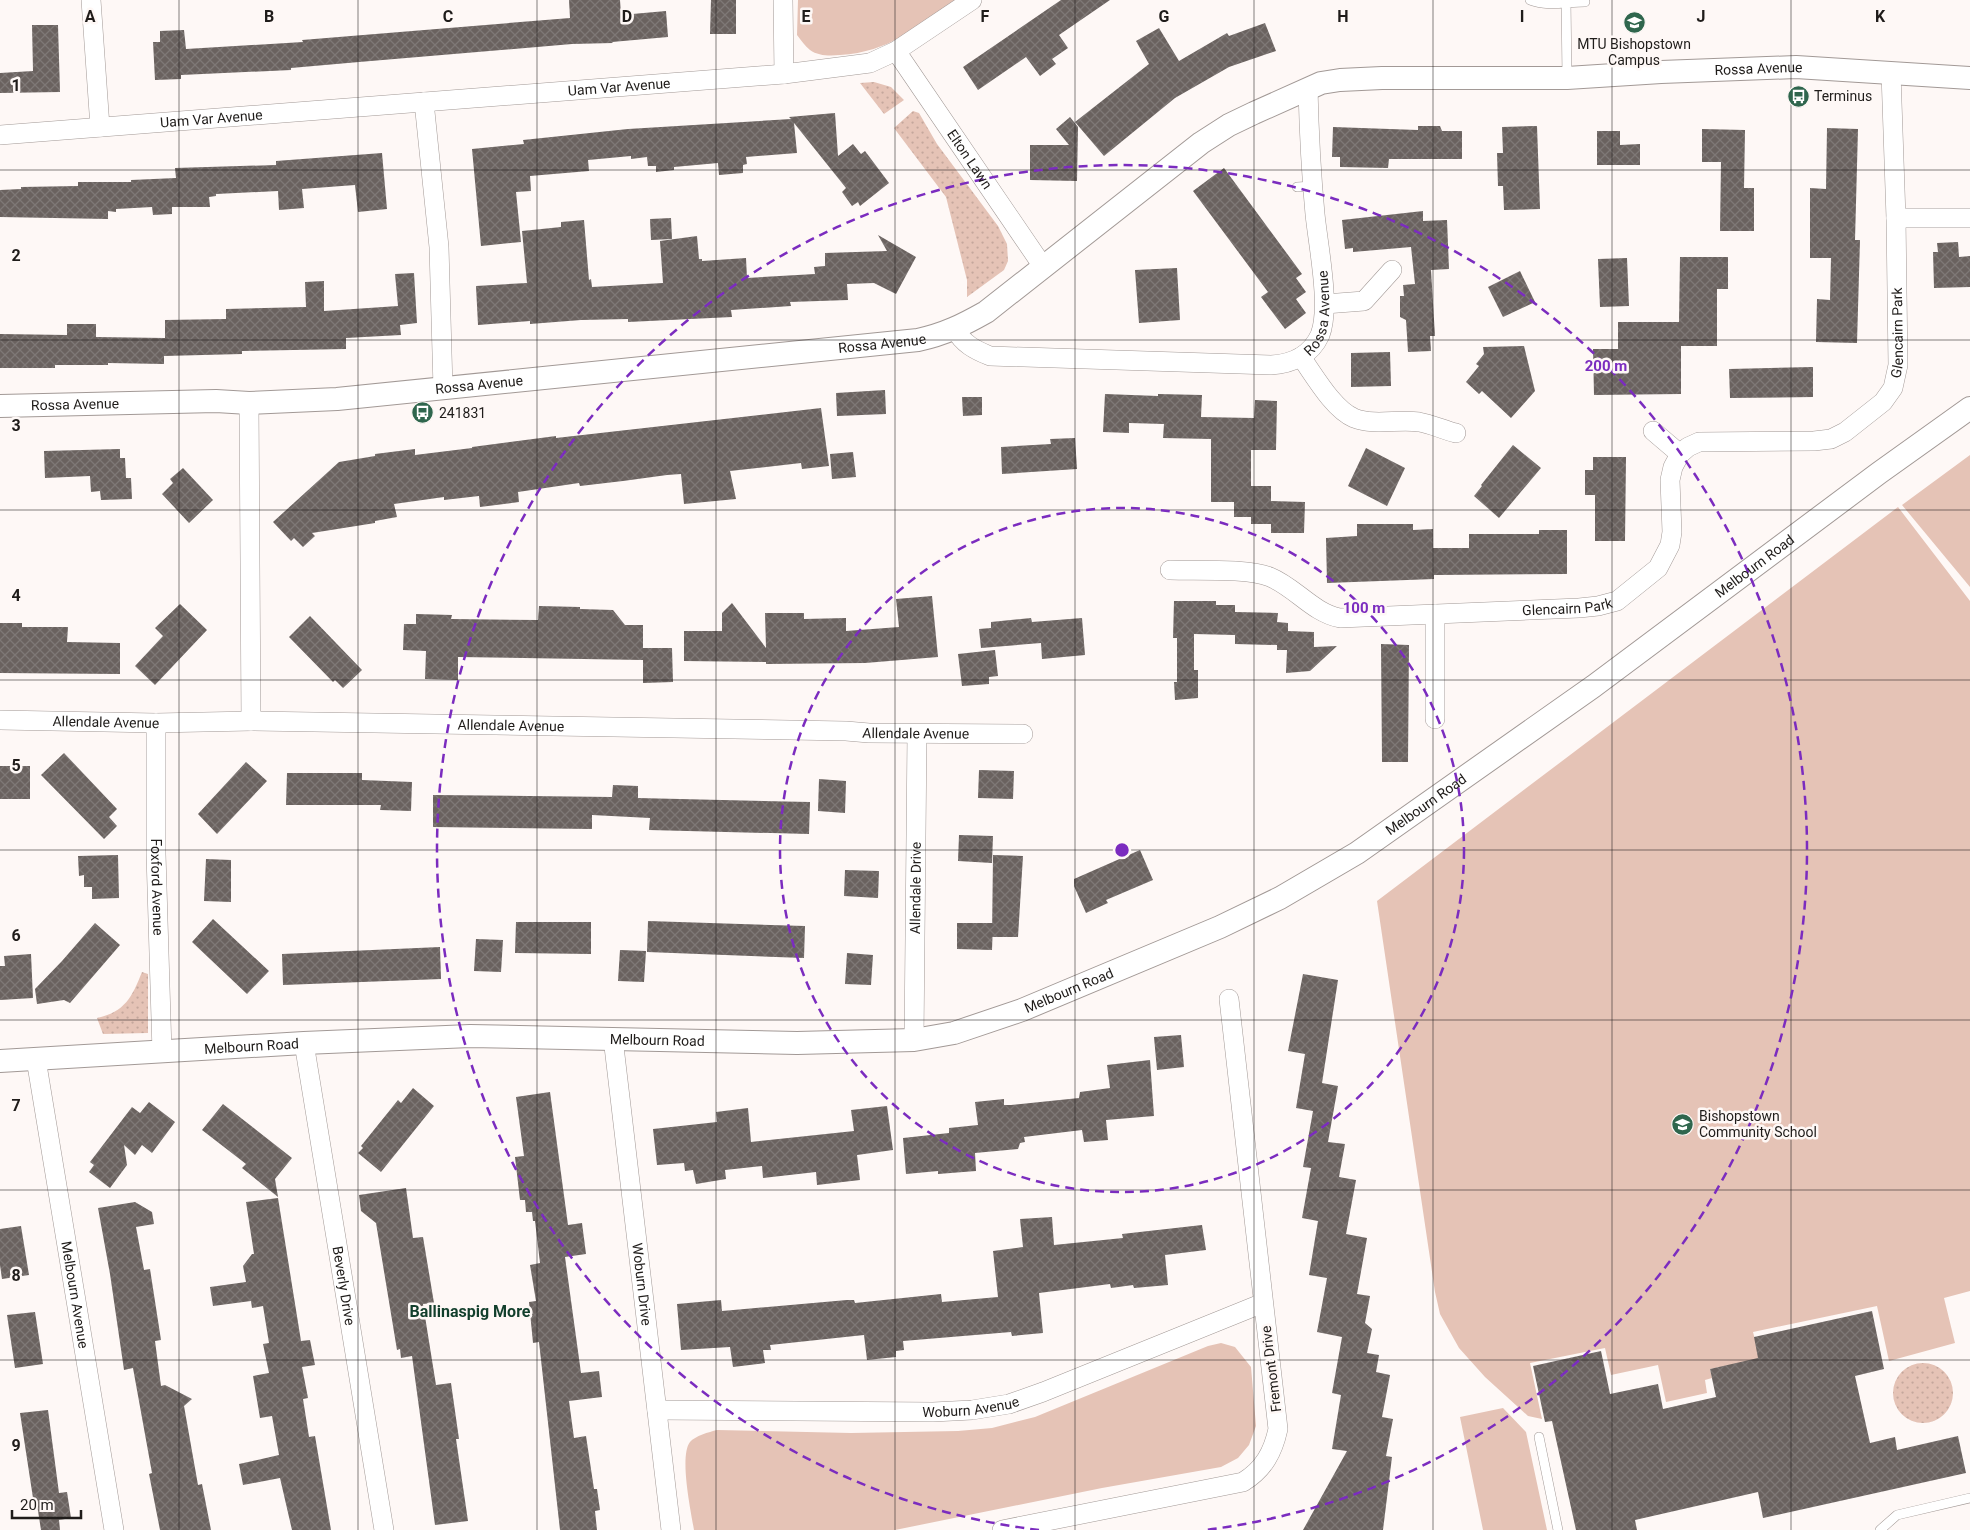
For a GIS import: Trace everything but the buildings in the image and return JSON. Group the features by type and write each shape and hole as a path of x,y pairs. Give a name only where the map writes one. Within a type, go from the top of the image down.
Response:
{"street":[{"path":"91,0 100,127"},
{"path":"784,0 784,74 870,63 896,51 972,0"},
{"name":"Elton Lawn","path":"896,51 1044,268"},
{"name":"Rossa Avenue","path":"0,406 216,401 249,403 337,399 918,340 955,330 986,312 1201,143 1229,125 1321,83 1373,78 1567,78 1796,67 1970,78"},
{"name":"Glencairn Park","path":"1170,570 1257,572 1276,580 1327,614 1340,618 1579,608 1598,606 1616,600 1658,568 1670,545 1672,532 1670,480 1673,467 1680,454 1699,442 1814,441 1831,439 1845,432 1884,402 1893,388 1898,365 1896,218 1891,73"},
{"name":"Uam Var Avenue","path":"0,135 784,74"},
{"name":"Rossa Avenue","path":"955,330 968,346 990,356 1255,365 1281,364 1301,357 1315,344 1320,334 1324,320 1325,304 1305,186 1308,88"},
{"path":"424,102 439,247 444,388"},
{"path":"1896,218 1970,218"},
{"path":"1325,304 1364,301 1392,270"},
{"path":"1301,357 1334,402 1344,412 1354,418 1373,422 1419,422 1456,433"},
{"path":"249,403 251,721"},
{"name":"Melbourn Road","path":"0,1061 304,1043 470,1036 797,1043 914,1040 954,1033 994,1020 1157,954 1280,898 1351,857 1594,686 1879,473 1970,408"},
{"path":"1652,431 1680,454"},
{"path":"1435,614 1435,719"},
{"name":"Allendale Avenue","path":"0,720 156,723 251,721 846,731 917,734 1023,734"},
{"name":"Foxford Avenue","path":"156,723 156,854 162,1052"},
{"name":"Allendale Drive","path":"914,1040 917,734"},
{"name":"Fremont Drive","path":"1002,1530 1243,1482 1258,1471 1268,1460 1275,1444 1278,1429 1229,999"},
{"name":"Woburn Drive","path":"612,1038 671,1530"},
{"name":"Beverly Drive","path":"304,1043 384,1530"},
{"name":"Melbourn Avenue","path":"36,1059 114,1530"},
{"name":"Woburn Avenue","path":"658,1410 933,1412 972,1410 1008,1404 1043,1392 1263,1303"}],"lane":[{"path":"1530,0 1552,5 1566,1 1585,2"},
{"path":"1566,1 1567,78"},
{"path":"1539,1437 1558,1530"},
{"path":"1880,1530 1897,1515 1970,1498"}],"shaded area":[{"path":"798,0 956,0 915,28 888,43 858,53 832,55 813,52 806,47 797,35"},
{"path":"874,82 891,87 904,100 884,114 860,83"},
{"path":"913,111 919,113 937,144 998,226 1007,244 1008,261 1004,270 967,297 967,280 946,197 894,128"},
{"path":"1970,455 1970,587 1902,505"},
{"name":"Bishopstown Community School","path":"1898,507 1970,601 1970,1291 1944,1298 1955,1343 1889,1361 1877,1306 1753,1332 1760,1359 1710,1369 1712,1378 1705,1380 1707,1393 1666,1402 1658,1365 1611,1375 1605,1348 1530,1363 1542,1419 1528,1416 1485,1377 1459,1348 1440,1314 1435,1292 1377,901"},
{"path":"142,972 148,974 148,1033 103,1034 97,1018 114,1012 126,1002 135,989"},
{"path":"1221,1343 1235,1347 1251,1367 1256,1426 1249,1445 1238,1458 1221,1467 1102,1488 895,1530 694,1530 687,1484 687,1449 690,1442 706,1433 717,1430 851,1433 958,1431 992,1428 1035,1417 1208,1346"},
{"path":"1917,1363 1929,1363 1940,1368 1948,1376 1953,1387 1951,1405 1940,1418 1929,1423 1917,1423 1906,1418 1898,1410 1893,1399 1893,1387 1898,1376 1906,1368"},
{"path":"1503,1408 1526,1432 1547,1530 1483,1530 1460,1417"}],"place":[{"name":"MTU Bishopstown Campus","path":"1634,22"},
{"name":"Terminus","path":"1798,96"},
{"name":"241831","path":"423,413"},
{"name":"Bishopstown Community School","path":"1683,1124"}],"district":[{"name":"Ballinaspig More","path":"470,1311"}]}
